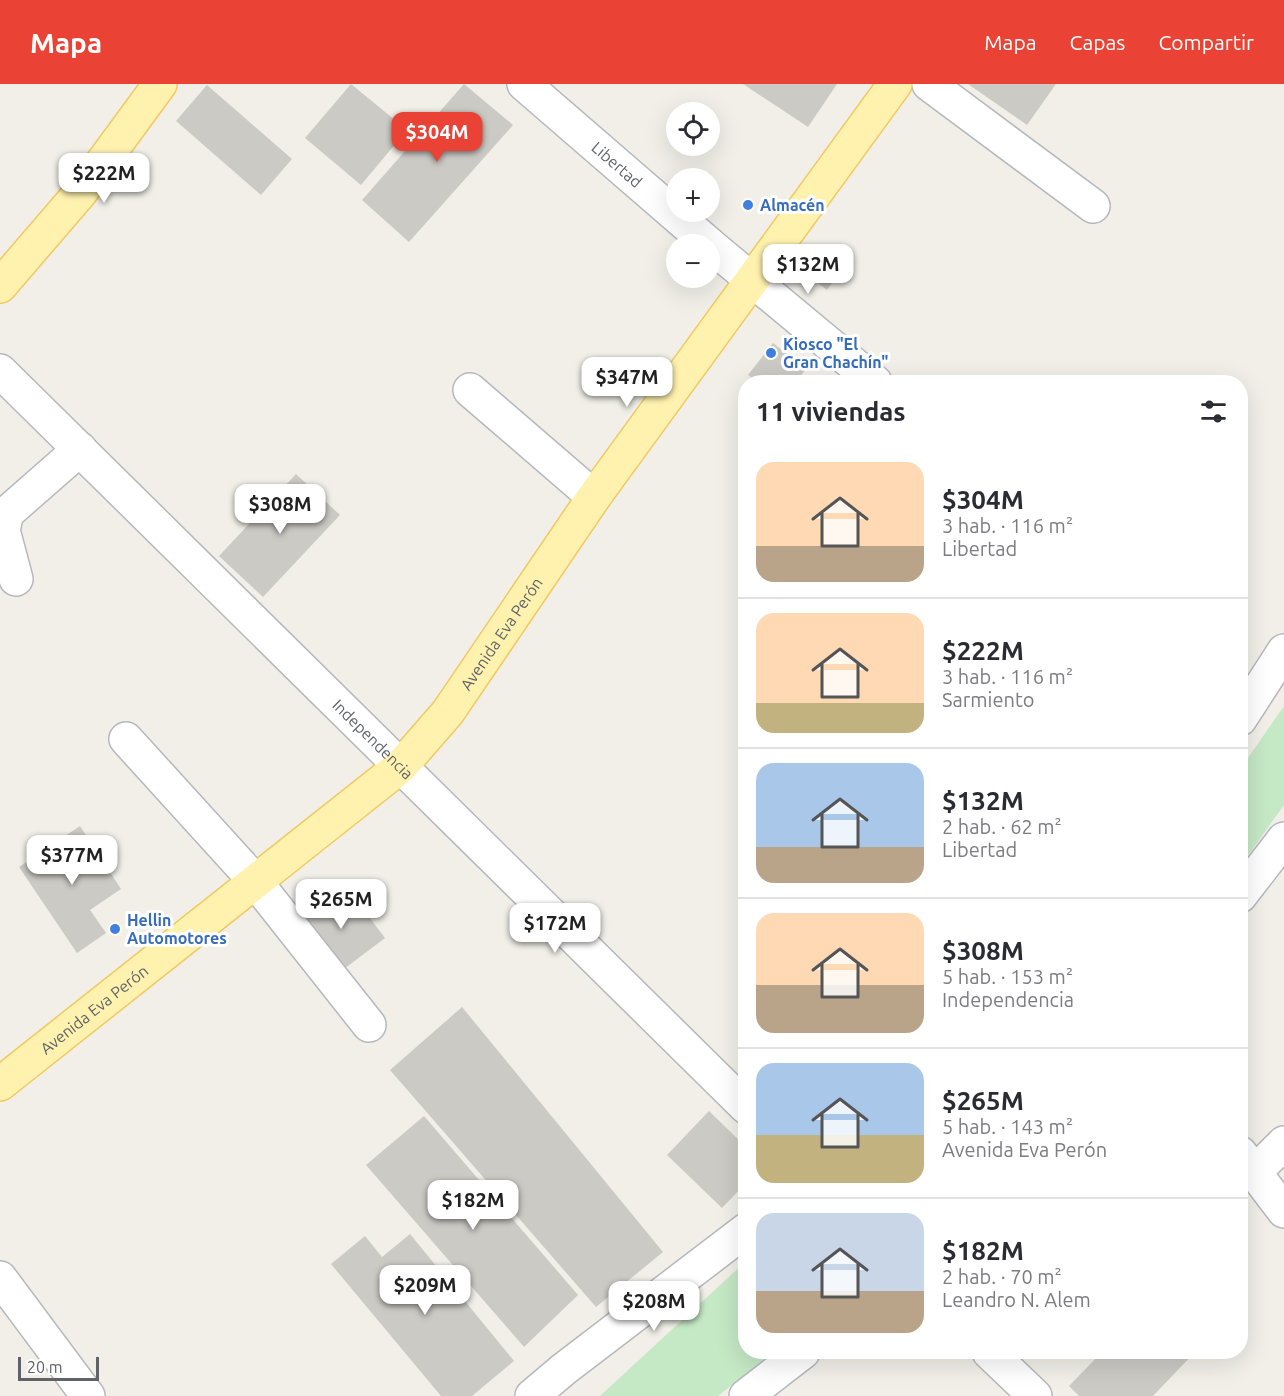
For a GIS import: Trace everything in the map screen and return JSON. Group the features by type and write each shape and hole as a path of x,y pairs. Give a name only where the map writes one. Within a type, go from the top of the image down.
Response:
{"main road":[{"path":"0,286 80,193 160,84"},
{"name":"Avenida Eva Perón","path":"0,1084 401,766 448,712 594,497 895,84"}],"street":[{"name":"Libertad","path":"524,84 696,234"},
{"path":"929,84 1093,206"},
{"name":"Libertad","path":"720,255 866,375"},
{"name":"Independencia","path":"0,371 738,1099"},
{"path":"470,390 594,497"},
{"path":"16,579 3,530 7,513 80,449"},
{"path":"1248,696 1284,651"},
{"path":"126,739 255,881 369,1025"},
{"path":"1248,886 1284,839"},
{"path":"1284,1143 1248,1162 1284,1211"},
{"path":"532,1396 738,1236"},
{"path":"0,1278 88,1396"},
{"path":"746,1396 794,1359"},
{"path":"996,1359 1035,1396"}],"green space":[{"path":"1284,706 1284,805 1248,855 1248,758"},
{"path":"738,1268 738,1359 764,1359 718,1396 600,1396"}],"building":[{"path":"351,84 407,130 361,185 305,138"},
{"path":"464,84 513,125 409,242 362,200"},
{"path":"743,84 837,84 808,127"},
{"path":"968,84 1056,84 1027,125"},
{"path":"207,85 292,159 261,195 176,121"},
{"path":"825,266 837,276 827,290 814,280"},
{"path":"773,343 806,369 801,375 748,375"},
{"path":"296,474 340,515 263,597 219,556"},
{"path":"80,826 121,889 90,910 106,933 77,953 19,867"},
{"path":"345,885 385,938 336,975 297,921"},
{"path":"462,1007 663,1252 596,1307 390,1070"},
{"path":"709,1111 738,1139 738,1191 722,1208 667,1155"},
{"path":"424,1116 578,1295 524,1347 366,1165"},
{"path":"410,1234 514,1361 472,1396 441,1396 331,1264 365,1236 382,1257"},
{"path":"1095,1359 1188,1359 1153,1396 1079,1396 1069,1386"}],"place":[{"name":"Almacén","path":"748,205"},
{"name":"Kiosco \"El Gran Chachín\"","path":"771,353"},
{"name":"Hellin Automotores","path":"115,929"}]}
